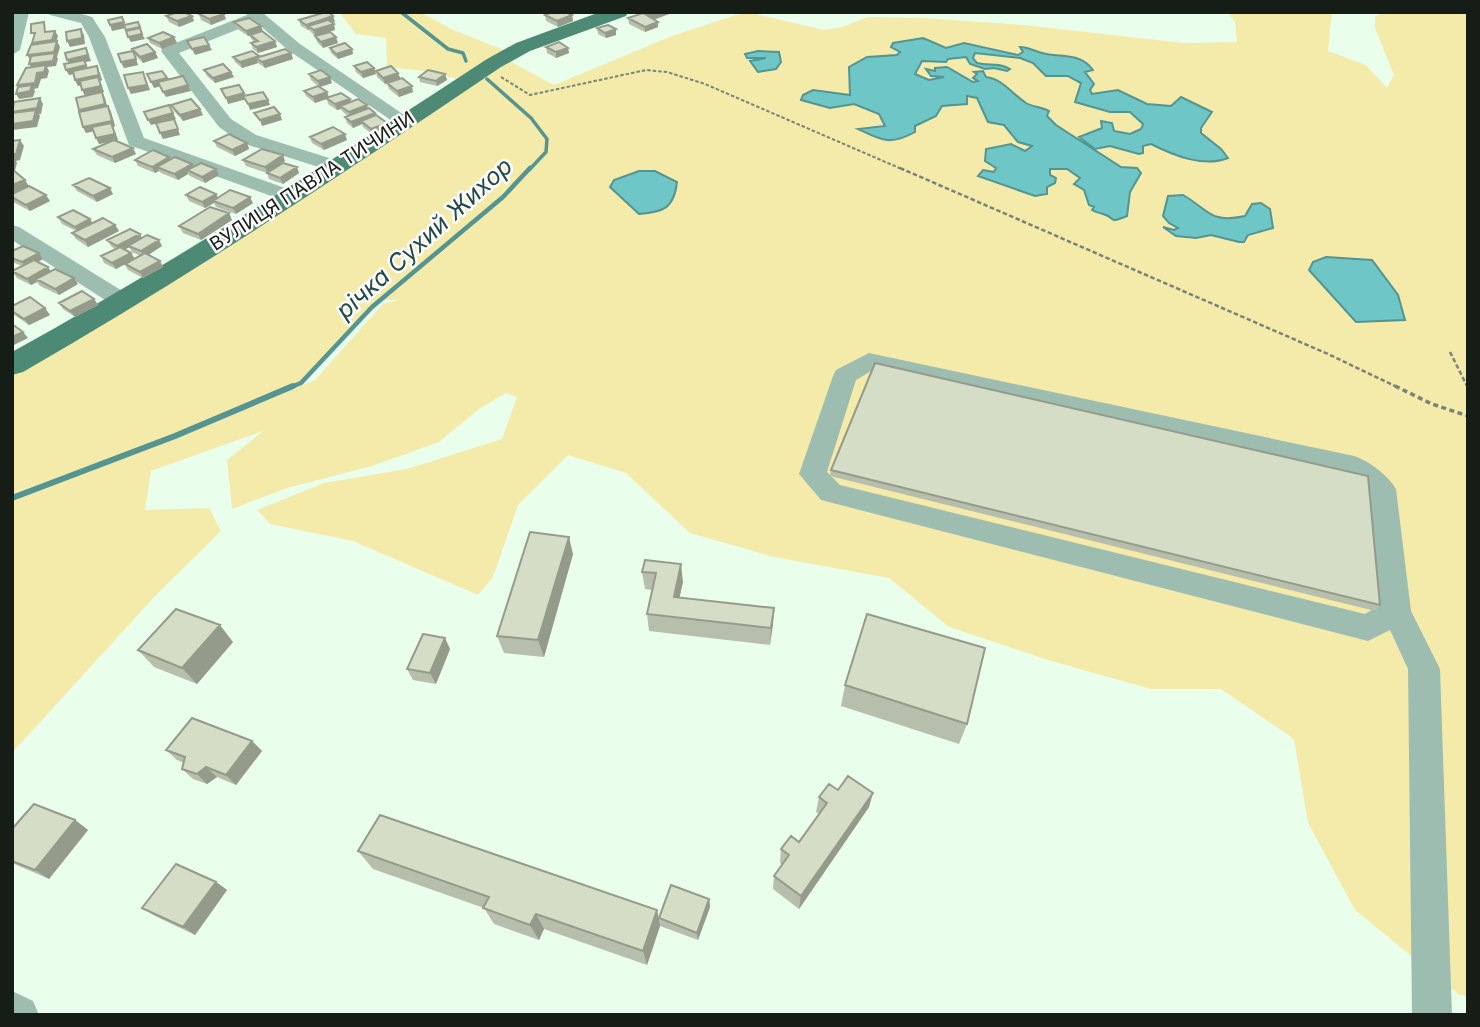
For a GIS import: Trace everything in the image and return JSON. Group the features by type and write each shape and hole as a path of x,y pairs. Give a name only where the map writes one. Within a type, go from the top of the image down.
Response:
{"main road":[{"name":"ВУЛИЦЯ ПАВЛА ТИЧИНИ","path":"12,365 124,302 292,197 482,70 523,47 607,14"}],"street":[{"path":"55,12 87,20 97,37 136,141 292,197"},
{"path":"338,167 249,139 225,123 169,51 256,14 294,47 404,121"},
{"path":"12,50 18,15"},
{"path":"12,232 124,302"},
{"path":"1396,611 1368,628 831,493 813,474 845,376 869,361 1354,467 1382,489 1396,611 1424,669 1438,1012"},
{"path":"12,1011 19,1015"}],"path":[{"path":"482,70 504,78 524,93 530,94 646,70 667,72 705,83 1328,354 1432,404 1468,416"},
{"path":"1450,352 1468,388"}],"shaded area":[{"path":"339,12 420,12 451,29 511,53 504,58 554,85 672,36 736,15 751,13 824,30 842,27 868,17 923,18 1024,25 1184,43 1237,42 1235,22 1227,12 1332,12 1328,51 1366,65 1387,88 1394,75 1375,28 1375,17 1383,12 1468,12 1468,997 1458,994 1355,910 1308,823 1294,739 1221,689 1151,689 1051,661 949,627 889,578 774,557 690,533 626,473 568,455 518,505 493,577 478,595 353,541 270,524 257,510 324,483 407,469 502,439 517,397 506,393 479,409 439,442 372,466 287,488 232,509 227,460 263,431 151,471 145,510 209,508 221,531 156,595 12,753 12,493 32,486 12,492 12,365 458,79 387,67 386,38 356,34","holes":["380,300 398,300 383,304 315,380 211,424 154,443 301,383"]}],"water":[{"path":"923,38 946,48 964,43 1018,55 1023,52 1020,47 1023,47 1076,58 1093,70 1085,72 1094,84 1090,90 1092,94 1118,90 1147,104 1171,106 1181,97 1212,112 1201,128 1201,133 1228,158 1198,161 1178,156 1151,144 1143,146 1143,153 1139,154 1110,146 1095,149 1079,137 1102,128 1101,121 1112,123 1114,131 1130,134 1141,129 1143,124 1130,112 1110,112 1075,102 1081,83 1068,76 1046,76 1033,63 1020,58 975,53 973,58 977,63 1010,69 1007,71 985,69 970,64 966,57 948,59 946,62 922,61 915,74 929,80 944,77 931,76 926,69 935,71 935,68 947,67 973,82 978,81 973,78 977,74 974,72 983,71 986,77 1002,84 1026,103 1049,111 1047,116 1056,125 1121,167 1137,168 1141,173 1130,192 1127,216 1114,220 1092,210 1094,207 1089,205 1084,190 1074,184 1080,178 1067,169 1050,169 1050,175 1056,178 1055,183 1047,187 1047,194 1035,196 978,176 983,170 994,172 996,168 985,161 986,149 1011,144 1025,151 1032,146 1018,142 1004,125 988,122 977,98 967,96 967,104 942,106 936,116 915,126 915,132 892,140 858,129 885,126 879,114 854,104 830,108 801,100 803,95 813,90 850,95 849,67 867,57 897,55 900,52 891,47 893,43"},
{"path":"758,51 779,52 781,62 776,69 758,72 750,61 766,58 747,58 745,54"},
{"path":"639,171 655,171 677,182 673,198 666,207 639,214 610,187 614,180"},
{"path":"1183,195 1210,214 1224,218 1245,216 1252,204 1261,203 1270,209 1273,228 1248,235 1244,242 1211,235 1196,238 1176,236 1163,227 1174,230 1178,228 1163,216 1168,196"},
{"path":"1326,257 1372,260 1398,295 1405,320 1356,322 1309,270 1313,262"}],"building":[{"path":"178,12 192,16 177,21 166,16"},
{"path":"326,12 333,16 306,25 299,20"},
{"path":"552,12 572,15 557,21 545,15"},
{"path":"643,13 658,22 645,27 628,18"},
{"path":"199,14 224,14 209,19"},
{"path":"122,17 124,22 110,25 108,20"},
{"path":"249,18 261,26 246,31 234,22"},
{"path":"328,20 334,24 314,30 308,26"},
{"path":"44,22 45,32 55,31 52,40 32,43 35,33 31,33 31,24"},
{"path":"138,22 140,27 126,30 124,25"},
{"path":"608,25 616,29 605,33 597,28"},
{"path":"140,28 142,34 128,37 126,31"},
{"path":"81,29 82,38 67,41 66,32"},
{"path":"262,31 275,41 256,47 251,43 258,41 250,35"},
{"path":"163,32 174,37 159,43 148,38"},
{"path":"330,32 336,37 321,42 315,36"},
{"path":"204,37 209,45 192,49 187,41"},
{"path":"57,41 54,52 27,55 31,45"},
{"path":"559,42 568,48 556,52 546,47"},
{"path":"345,43 352,49 336,54 330,48"},
{"path":"147,44 155,52 140,57 132,49"},
{"path":"86,48 88,55 67,60 65,53"},
{"path":"285,49 291,53 262,62 256,58"},
{"path":"133,51 136,59 121,62 118,54"},
{"path":"252,51 259,56 240,62 233,57"},
{"path":"55,53 53,61 29,64 31,56"},
{"path":"84,60 86,65 66,70 64,64"},
{"path":"367,62 374,68 361,72 354,66"},
{"path":"223,64 231,72 213,78 204,70"},
{"path":"46,65 44,72 37,73 35,83 17,85 26,68"},
{"path":"97,66 99,75 75,80 73,71"},
{"path":"391,66 398,73 383,78 376,71"},
{"path":"321,70 330,77 318,81 309,74"},
{"path":"428,70 445,74 436,81 419,77"},
{"path":"162,71 167,78 151,82 147,74"},
{"path":"143,72 147,85 128,88 124,75"},
{"path":"183,76 188,85 163,92 158,82"},
{"path":"98,77 101,86 82,90 80,81"},
{"path":"402,78 412,86 397,91 387,83"},
{"path":"32,85 30,91 16,94 18,87"},
{"path":"239,85 244,93 226,98 221,89"},
{"path":"318,86 327,92 313,97 304,91"},
{"path":"102,92 105,104 79,110 76,98"},
{"path":"263,92 268,100 248,104 243,96"},
{"path":"341,93 350,99 335,104 326,98"},
{"path":"40,98 37,108 12,112 14,102"},
{"path":"191,99 200,109 180,115 171,105"},
{"path":"358,99 367,105 349,112 340,106"},
{"path":"169,105 173,113 148,120 144,112"},
{"path":"108,106 112,121 83,127 79,112"},
{"path":"274,107 280,114 260,120 254,113"},
{"path":"369,108 375,113 351,122 345,117"},
{"path":"36,110 33,121 12,124 12,113"},
{"path":"376,115 387,123 371,129 361,121"},
{"path":"174,119 178,129 160,133 156,123"},
{"path":"111,123 115,134 96,138 92,127"},
{"path":"333,127 345,134 321,144 310,137"},
{"path":"229,134 247,143 232,150 214,141"},
{"path":"20,140 16,154 12,154 12,141"},
{"path":"114,140 133,148 112,157 93,149"},
{"path":"262,149 283,155 265,167 243,160"},
{"path":"153,150 169,157 152,167 135,160"},
{"path":"175,157 192,164 174,174 157,167"},
{"path":"201,163 216,169 202,177 187,170"},
{"path":"283,163 297,167 280,178 267,173"},
{"path":"12,169 25,180 12,185"},
{"path":"89,178 110,188 93,196 73,185"},
{"path":"29,186 46,195 26,205 12,197 12,194"},
{"path":"200,187 216,194 202,202 186,195"},
{"path":"230,190 250,197 233,208 213,201"},
{"path":"210,207 229,213 198,234 179,226"},
{"path":"73,210 90,219 75,227 58,217"},
{"path":"103,218 115,225 85,240 72,233"},
{"path":"130,229 140,234 117,246 107,240"},
{"path":"147,235 159,240 141,251 128,246"},
{"path":"23,246 39,253 22,262 12,258 12,251"},
{"path":"120,247 131,253 112,263 101,256"},
{"path":"145,253 160,261 140,272 125,264"},
{"path":"34,260 48,267 27,279 12,271"},
{"path":"55,269 74,278 55,289 36,279"},
{"path":"82,291 94,299 70,311 59,303"},
{"path":"30,297 45,308 24,319 12,311 12,306"},
{"path":"12,324 23,332 12,337"},
{"path":"875,363 1368,476 1380,605 831,470"},
{"path":"530,532 569,537 538,640 497,636"},
{"path":"645,560 681,564 674,597 774,608 771,628 647,614 656,573 642,572"},
{"path":"176,609 220,625 182,668 138,650"},
{"path":"867,614 985,648 967,724 845,685"},
{"path":"423,634 445,638 430,673 407,669"},
{"path":"192,718 252,741 226,775 206,767 197,774 182,769 185,757 166,750"},
{"path":"848,776 873,793 801,896 774,876 789,855 781,849 791,836 799,842 827,803 819,797 829,784 838,790"},
{"path":"34,804 75,820 35,870 12,861 12,829"},
{"path":"380,815 657,910 643,951 536,914 530,925 483,908 489,897 358,851"},
{"path":"176,864 216,882 183,927 142,908"},
{"path":"671,885 709,899 697,933 659,918"}],"waterway":[{"name":"річка Сухий Жихор","path":"401,12 448,49 463,53 466,61"},
{"name":"річка Сухий Жихор","path":"487,79 531,118 547,139 546,152 529,170"},
{"name":"річка Сухий Жихор","path":"289,388 301,383 372,307 503,197 530,168"},
{"name":"річка Сухий Жихор","path":"12,498 175,436 293,386"}]}
